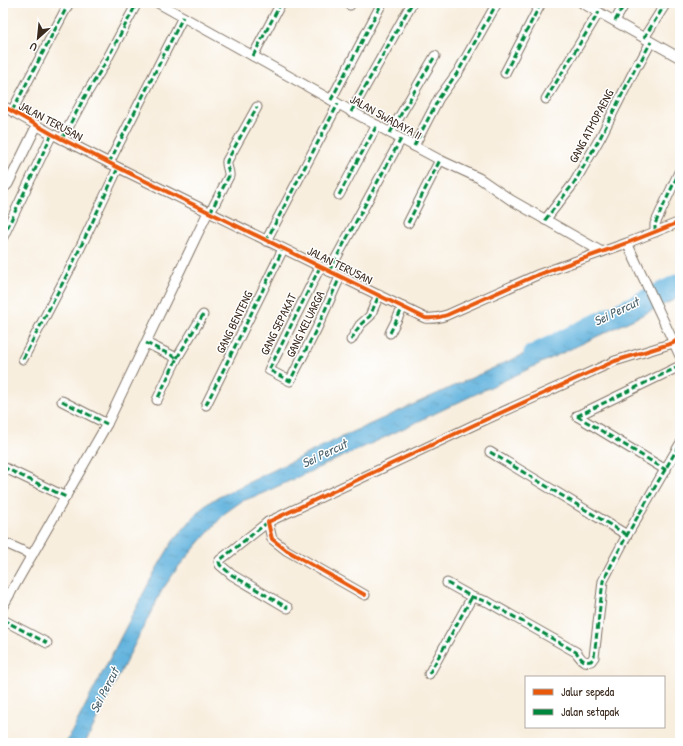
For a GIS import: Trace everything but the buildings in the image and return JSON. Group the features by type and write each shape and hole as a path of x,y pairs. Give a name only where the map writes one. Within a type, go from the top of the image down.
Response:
{"street":[{"path":"12,111 69,3"},
{"path":"62,139 137,3"},
{"name":"JALAN SWADAYA II","path":"158,3 351,112 440,160 479,178 511,200 602,252"},
{"path":"253,56 281,3"},
{"path":"266,241 302,172 382,3"},
{"path":"351,112 412,3"},
{"path":"414,146 439,98 458,72 497,3"},
{"path":"505,73 541,3"},
{"path":"582,3 680,58"},
{"path":"615,21 625,3"},
{"name":"GANG ATMOPAENG","path":"545,220 574,183 600,138 638,63 639,64 648,40 666,3"},
{"path":"546,99 599,12"},
{"path":"109,163 183,17"},
{"path":"390,133 435,56"},
{"name":"JALAN TERUSAN","path":"3,106 52,134 118,168 340,277 425,318 430,319 453,313 537,275 627,243 680,222"},
{"path":"3,606 108,424 146,342 209,213 229,176 230,173 226,164 227,161 257,107"},
{"path":"3,186 8,184 37,125"},
{"path":"339,195 376,125"},
{"path":"3,237 52,134"},
{"path":"324,269 401,139"},
{"path":"408,223 440,160"},
{"path":"23,359 72,265 118,168"},
{"path":"655,232 655,224 680,170"},
{"path":"627,243 667,330 677,340 680,356"},
{"name":"GANG BENTENG","path":"206,405 283,249"},
{"name":"GANG SEPAKAT","path":"290,381 269,370 324,269"},
{"name":"GANG KELUARGA","path":"290,381 317,328 340,277"},
{"path":"351,340 360,324 370,316 379,295"},
{"path":"390,333 403,307"},
{"path":"157,400 177,358 203,315"},
{"path":"288,608 236,577 220,565 220,560 268,522 476,424 615,362 677,340"},
{"path":"146,342 177,358"},
{"path":"666,470 577,416 680,366"},
{"path":"62,401 108,424"},
{"path":"447,583 472,597 488,602 576,652 583,661 591,661 594,656 603,581 627,535 680,444"},
{"path":"490,452 627,535"},
{"path":"3,467 66,497"},
{"path":"268,522 271,535 275,542 286,550 365,595"},
{"path":"3,542 32,556"},
{"path":"429,674 472,597"},
{"path":"3,620 47,643"}],"water":[{"name":"Sei Percut","path":"680,279 680,297 381,439 261,494 242,501 225,513 179,566 162,590 85,743 66,743 154,573 173,541 200,510 211,501 331,442 544,345"}],"waterway":[{"name":"Sei Percut","path":"530,352 680,279"}],"marked path":[{"path":"12,111 69,3"},
{"path":"62,139 137,3"},
{"path":"253,56 281,3"},
{"path":"331,100 382,3"},
{"path":"351,112 412,3"},
{"path":"414,146 439,98 458,72 497,3"},
{"path":"505,73 541,3"},
{"path":"615,21 625,3"},
{"path":"644,38 666,3"},
{"path":"546,99 599,12"},
{"path":"109,163 183,17"},
{"path":"545,220 574,183 600,138 638,63 639,64 651,42"},
{"path":"390,133 435,56"},
{"path":"266,241 338,104"},
{"path":"210,213 229,176 227,161 257,107"},
{"path":"339,195 377,125"},
{"path":"3,237 52,134"},
{"path":"329,271 401,139"},
{"path":"408,223 440,160"},
{"path":"23,359 72,265 118,168"},
{"path":"655,232 655,224 680,170"},
{"path":"206,405 283,249"},
{"path":"320,267 269,370 290,381 317,328 340,277"},
{"path":"351,340 360,325 370,316 379,295"},
{"path":"390,333 403,307"},
{"path":"177,358 203,315"},
{"path":"146,343 177,358 157,400"},
{"path":"577,416 680,366"},
{"path":"62,401 107,424"},
{"path":"577,416 666,470"},
{"path":"447,583 472,597 488,602 576,652 584,661 591,661 594,657 603,581 627,535 680,444"},
{"path":"490,452 627,535"},
{"path":"3,467 66,497"},
{"path":"268,522 219,562 220,565 232,575 288,608"},
{"path":"429,674 472,597"},
{"path":"3,620 47,643"}],"cycle path":[{"path":"3,106 52,134 127,172 425,318 436,318 447,315 537,275 627,243 680,222"},
{"path":"365,595 286,550 272,539 268,522 476,424 615,361 673,343 680,338"}]}
